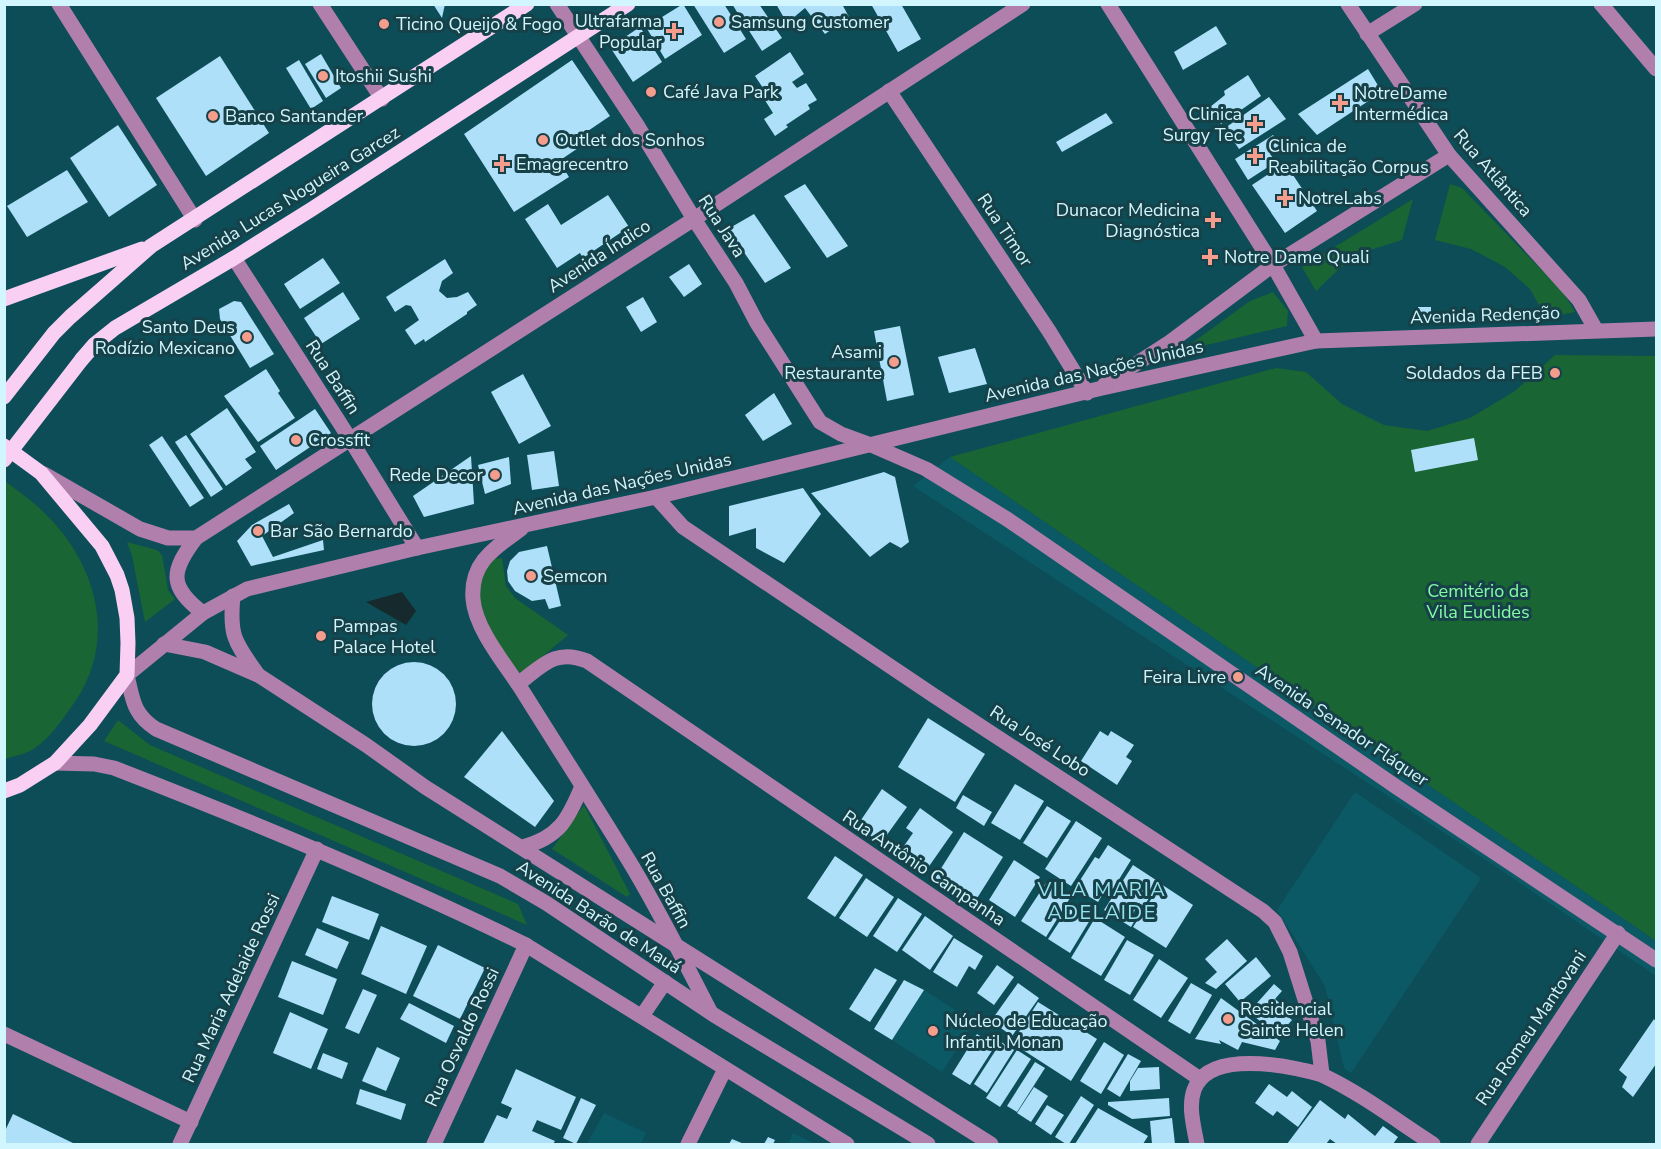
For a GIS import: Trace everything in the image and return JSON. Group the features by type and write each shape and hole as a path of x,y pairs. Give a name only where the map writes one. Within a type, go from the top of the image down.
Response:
{"main road":[{"name":"Avenida Lucas Nogueira Garcez","path":"4,397 54,333 151,246 195,220 527,4"},
{"name":"Avenida Lucas Nogueira Garcez","path":"4,460 82,359 95,344 115,328 234,258 628,4"},
{"name":"Avenida Lucas Nogueira Garcez","path":"4,299 151,246"},
{"path":"4,446 41,472 92,531 102,546 117,575 127,618 129,643 127,675"},
{"name":"Avenida das Nações Unidas","path":"4,791 20,785 55,763 90,725 127,675"}],"street":[{"path":"59,4 195,220"},
{"path":"320,4 382,99"},
{"name":"Rua Java","path":"557,4 637,125 820,422 841,434 926,469 1007,519"},
{"name":"Avenida Índico","path":"203,613 185,597 177,585 176,578 179,563 196,538 1023,4"},
{"path":"1108,4 1273,265 1316,341"},
{"name":"Rua Atlântica","path":"1348,4 1449,154 1579,300 1596,330"},
{"path":"1367,34 1415,4"},
{"path":"1601,4 1656,69"},
{"name":"Rua Timor","path":"889,91 1049,331 1092,391"},
{"path":"1092,391 1170,342 1273,265 1449,154"},
{"name":"Rua Baffin","path":"234,258 417,548"},
{"name":"Avenida Redenção","path":"1316,341 1656,329"},
{"name":"Avenida das Nações Unidas","path":"127,675 203,613 247,589 417,548 656,497 1092,391 1316,341"},
{"path":"41,472 140,529 168,538 196,538"},
{"name":"Rua José Lobo","path":"656,497 683,526 943,701 1263,910 1278,928 1293,961 1318,1041 1322,1074"},
{"name":"Avenida Senador Fláquer","path":"1007,519 1398,788 1656,960"},
{"name":"Rua Baffin","path":"527,525 489,553 476,576 473,601 480,622 628,859 712,1014"},
{"name":"Avenida Barão de Mauá","path":"233,596 231,627 235,640 258,675"},
{"name":"Avenida Barão de Mauá","path":"164,644 205,652 258,675 366,745 424,787 523,847 674,945 991,1144"},
{"name":"Rua Antônio Campanha","path":"518,684 557,657 568,655 587,661 1200,1079"},
{"name":"Avenida Barão de Mauá","path":"127,675 134,706 139,716 156,729 500,876 546,903 712,1014 928,1144"},
{"path":"55,763 94,764 114,768 317,849 526,945 847,1144"},
{"path":"523,847 544,840 557,831 574,805 582,786"},
{"name":"Rua Maria Adelaide Rossi","path":"180,1144 317,849"},
{"name":"Rua Romeu Mantovani","path":"1478,1144 1618,933"},
{"name":"Rua Osvaldo Rossi","path":"434,1144 526,945"},
{"path":"642,1016 665,982"},
{"path":"4,1034 191,1122"},
{"path":"1197,1144 1191,1100 1194,1088 1200,1079 1214,1069 1249,1064 1272,1064 1322,1074 1432,1144"},
{"path":"688,1144 725,1069"}],"shaded area":[{"name":"Feira Livre","path":"950,457 1656,941 1656,976 1498,868 913,486"},
{"path":"402,592 416,611 406,625 366,602"},
{"path":"1355,792 1481,878 1351,1073 1344,1068 1325,986 1277,910"},
{"name":"Núcleo de Educação Infantil Monan","path":"924,990 974,1022 942,1072 892,1040"},
{"path":"604,1113 646,1133 641,1144 587,1144"},
{"path":"793,1133 815,1144 788,1144"}],"green space":[{"path":"1450,184 1462,188 1563,292 1575,312 1546,318 1530,289 1505,267 1471,249 1435,240"},
{"path":"1413,199 1402,240 1370,250 1340,268 1316,291 1302,267"},
{"path":"1273,292 1288,311 1287,326 1181,351 1250,301"},
{"name":"Cemitério da Vila Euclides","path":"1555,355 1656,356 1656,941 950,457 1276,368 1306,372 1342,404 1384,425 1427,431 1470,418 1515,391"},
{"path":"5,481 37,506 57,526 74,549 86,573 94,599 98,625 96,652 88,678 74,703 41,744 28,752 5,759"},
{"path":"127,542 157,550 162,555 168,590 175,599 145,622 132,556"},
{"path":"502,558 506,586 515,598 568,635 517,678 489,630 478,603 481,580 486,569 492,559"},
{"path":"118,720 150,745 518,904 527,925 104,741"},
{"path":"584,805 630,894 627,897 552,849"}],"building":[{"path":"433,4 445,4 442,18"},
{"name":"Ultrafarma Popular","path":"683,4 702,35 665,59 646,27"},
{"name":"Samsung Customer","path":"693,4 724,4 746,39 724,53"},
{"path":"732,4 759,4 782,38 762,51"},
{"path":"776,4 842,4 849,17 825,34 805,8 787,23"},
{"path":"871,4 901,4 921,39 898,52"},
{"path":"1216,26 1227,44 1183,70 1174,52"},
{"path":"640,27 662,62 633,82 610,47"},
{"path":"790,52 804,74 792,82 797,88 806,83 817,100 808,105 810,109 786,125 788,127 775,136 764,119 773,113 761,94 765,91 755,76"},
{"name":"Itoshii Sushi","path":"321,54 341,88 326,98 305,64"},
{"name":"Banco Santander","path":"220,56 269,133 206,176 156,98"},
{"path":"299,60 323,101 311,109 286,68"},
{"path":"572,60 610,116 579,137 584,144 559,161 569,177 514,212 464,134"},
{"name":"NotreDame Intermédica","path":"1368,69 1382,92 1317,135 1298,114"},
{"path":"1248,75 1261,96 1221,124 1210,107 1225,95 1224,91"},
{"name":"Clinica Surgy Tec","path":"1269,97 1286,119 1239,149 1225,128"},
{"path":"1106,113 1113,123 1062,152 1056,142"},
{"path":"118,125 157,185 109,217 70,158"},
{"name":"Clinica de Reabilitação Corpus","path":"1273,135 1282,146 1270,154 1276,162 1248,180 1235,159"},
{"name":"NotreLabs","path":"1285,163 1317,211 1285,233 1252,185"},
{"path":"67,170 88,202 27,237 7,206"},
{"path":"805,184 848,246 827,258 784,196"},
{"path":"608,195 629,227 583,258 580,253 557,268 525,219 548,204 561,225"},
{"path":"754,214 791,268 765,283 728,229"},
{"path":"323,258 340,283 300,309 284,284"},
{"path":"445,259 453,273 442,281 439,291 447,298 468,292 477,305 425,342 424,339 415,345 405,330 419,320 411,306 406,305 395,312 386,297"},
{"path":"689,264 702,284 684,297 669,277"},
{"path":"343,292 360,319 321,344 304,318"},
{"path":"643,297 657,322 641,332 626,307"},
{"name":"Santo Deus Rodízio Mexicano","path":"234,301 241,302 274,354 250,368 220,319 219,309"},
{"path":"1418,307 1431,307 1431,315 1417,315"},
{"name":"Asami Restaurante","path":"900,326 914,395 887,401 874,331"},
{"path":"975,348 987,384 949,393 938,357"},
{"path":"266,369 280,391 278,393 295,418 258,442 224,396"},
{"path":"523,374 551,426 519,444 491,392"},
{"path":"774,393 792,424 763,441 745,415"},
{"path":"227,408 256,452 245,459 252,468 226,486 190,434"},
{"name":"Crossfit","path":"315,409 331,433 276,470 260,446"},
{"path":"186,435 223,489 211,497 175,442"},
{"path":"162,436 204,498 190,507 149,445"},
{"path":"1474,438 1478,460 1415,472 1411,450"},
{"path":"554,451 559,486 532,490 527,455"},
{"path":"471,456 474,504 424,517 413,496"},
{"name":"Rede Decor","path":"509,457 511,484 485,494 478,465"},
{"path":"884,472 895,477 909,542 901,548 890,542 870,557 811,493"},
{"path":"803,488 821,514 784,563 756,548 756,528 729,536 729,506"},
{"name":"Bar São Bernardo","path":"289,504 294,513 262,536 273,557 323,540 324,550 251,566 237,541 252,525"},
{"name":"Semcon","path":"547,546 561,606 549,609 545,599 532,601 515,591 508,581 507,571 510,561 519,552"},
{"path":"414,662 430,665 444,674 453,688 456,704 453,720 444,734 430,743 414,746 398,743 384,734 375,720 372,704 375,688 384,674 398,665"},
{"path":"928,718 985,754 955,802 898,767"},
{"path":"502,731 554,801 535,827 464,777"},
{"path":"1100,731 1108,736 1111,731 1134,745 1126,757 1132,761 1117,785 1081,761"},
{"path":"1015,784 1044,801 1020,840 991,823"},
{"path":"882,789 907,807 881,843 857,826"},
{"path":"963,795 992,812 984,826 956,808"},
{"path":"1047,806 1071,821 1047,858 1023,843"},
{"path":"920,808 953,832 925,872 899,853 913,833 906,828"},
{"path":"1076,821 1102,838 1071,886 1045,869"},
{"path":"964,832 1003,857 974,903 935,878"},
{"path":"1108,845 1131,860 1113,889 1108,886 1098,902 1075,888 1095,857 1099,859"},
{"path":"835,856 863,875 835,917 807,898"},
{"path":"1014,860 1040,877 1015,917 989,900"},
{"path":"1133,865 1159,882 1144,906 1139,903 1131,917 1135,920 1131,927 1104,910"},
{"path":"866,878 894,897 867,937 839,918"},
{"path":"1046,883 1070,898 1046,937 1021,921"},
{"path":"1161,884 1193,905 1166,948 1133,927"},
{"path":"332,896 379,914 369,940 322,922"},
{"path":"898,898 922,914 897,952 873,936"},
{"path":"1069,907 1090,920 1070,953 1048,939"},
{"path":"925,916 953,936 930,970 902,950"},
{"path":"1095,918 1125,937 1101,976 1071,958"},
{"path":"381,926 427,946 406,994 361,974"},
{"path":"317,928 349,942 337,969 305,955"},
{"path":"954,938 983,956 975,970 969,966 957,987 933,972"},
{"path":"1227,939 1247,961 1216,989 1205,983 1217,972 1205,959"},
{"path":"1127,940 1154,955 1130,995 1104,980"},
{"path":"438,945 485,968 460,1019 413,996"},
{"path":"1256,957 1271,976 1240,1002 1225,984"},
{"path":"1159,959 1188,978 1161,1018 1133,1000"},
{"path":"292,961 337,979 323,1015 278,997"},
{"path":"997,965 1014,977 994,1005 977,993"},
{"path":"875,968 897,980 870,1022 849,1009"},
{"path":"904,980 924,990 892,1040 874,1029"},
{"path":"1018,983 1039,998 1012,1036 991,1021"},
{"path":"1191,983 1212,995 1190,1034 1168,1021"},
{"path":"1274,984 1282,991 1275,999 1285,1008 1282,1012 1292,1020 1278,1036 1249,1012"},
{"path":"363,989 377,995 359,1034 345,1028"},
{"name":"Residencial Sainte Helen","path":"1221,998 1280,1041 1275,1050 1242,1042 1238,1050 1219,1040 1221,1044 1195,1039"},
{"path":"1038,1002 1097,1039 1071,1081 1012,1043"},
{"path":"409,1003 454,1026 446,1043 400,1019"},
{"path":"290,1012 328,1029 311,1069 273,1053"},
{"path":"1654,1019 1656,1022 1656,1064 1633,1097 1622,1087 1627,1077 1619,1070"},
{"path":"977,1034 995,1046 970,1085 952,1074"},
{"path":"1001,1042 1014,1050 987,1093 974,1084"},
{"path":"1104,1042 1124,1055 1101,1094 1080,1081"},
{"path":"377,1047 400,1058 386,1091 362,1081"},
{"path":"1017,1050 1031,1059 1000,1107 986,1098"},
{"path":"323,1053 348,1063 342,1079 317,1069"},
{"path":"1128,1054 1141,1061 1120,1097 1107,1089"},
{"path":"1035,1062 1045,1068 1017,1112 1007,1106"},
{"path":"1159,1067 1160,1089 1130,1091 1130,1081 1138,1068"},
{"path":"516,1069 576,1097 561,1130 537,1120 532,1131 555,1141 553,1144 483,1144 497,1115 507,1119 512,1108 501,1103"},
{"path":"1269,1084 1287,1097 1292,1091 1312,1107 1298,1127 1277,1111 1273,1116 1255,1103"},
{"path":"1034,1087 1048,1096 1031,1122 1017,1113"},
{"path":"360,1089 406,1104 401,1120 356,1104"},
{"path":"1081,1096 1094,1105 1069,1144 1066,1144 1055,1137"},
{"path":"581,1098 596,1105 576,1144 563,1138"},
{"path":"1169,1098 1170,1116 1132,1119 1108,1105 1108,1102"},
{"path":"1320,1100 1345,1119 1348,1114 1375,1136 1383,1126 1398,1137 1393,1144 1337,1144 1330,1139 1326,1144 1287,1144"},
{"path":"1047,1105 1064,1115 1051,1135 1035,1124"},
{"path":"1098,1108 1148,1136 1143,1144 1075,1144"},
{"path":"13,1114 75,1144 4,1144 4,1133"},
{"path":"1172,1118 1175,1144 1152,1144 1150,1121"},
{"path":"768,1137 775,1140 773,1144 764,1144"},
{"path":"732,1139 744,1144 729,1144"}],"place":[{"name":"Samsung Customer","path":"719,22"},
{"name":"Ticino Queijo & Fogo","path":"384,24"},
{"name":"Ultrafarma Popular","path":"674,31"},
{"name":"Itoshii Sushi","path":"323,76"},
{"name":"Café Java Park","path":"651,92"},
{"name":"NotreDame Intermédica","path":"1340,103"},
{"name":"Banco Santander","path":"213,116"},
{"name":"Clinica Surgy Tec","path":"1255,124"},
{"name":"Outlet dos Sonhos","path":"543,140"},
{"name":"Clinica de Reabilitação Corpus","path":"1255,156"},
{"name":"Emagrecentro","path":"502,164"},
{"name":"NotreLabs","path":"1285,198"},
{"name":"Dunacor Medicina Diagnóstica","path":"1213,220"},
{"name":"Notre Dame Quali","path":"1210,257"},
{"name":"Santo Deus Rodízio Mexicano","path":"247,337"},
{"name":"Asami Restaurante","path":"894,362"},
{"name":"Soldados da FEB","path":"1555,373"},
{"name":"Crossfit","path":"296,440"},
{"name":"Rede Decor","path":"495,475"},
{"name":"Bar São Bernardo","path":"258,531"},
{"name":"Semcon","path":"531,576"},
{"name":"Pampas Palace Hotel","path":"321,636"},
{"name":"Feira Livre","path":"1238,677"},
{"name":"Residencial Sainte Helen","path":"1228,1019"},
{"name":"Núcleo de Educação Infantil Monan","path":"933,1031"}],"district":[{"name":"VILA MARIA ADELAIDE","path":"1102,900"}]}
